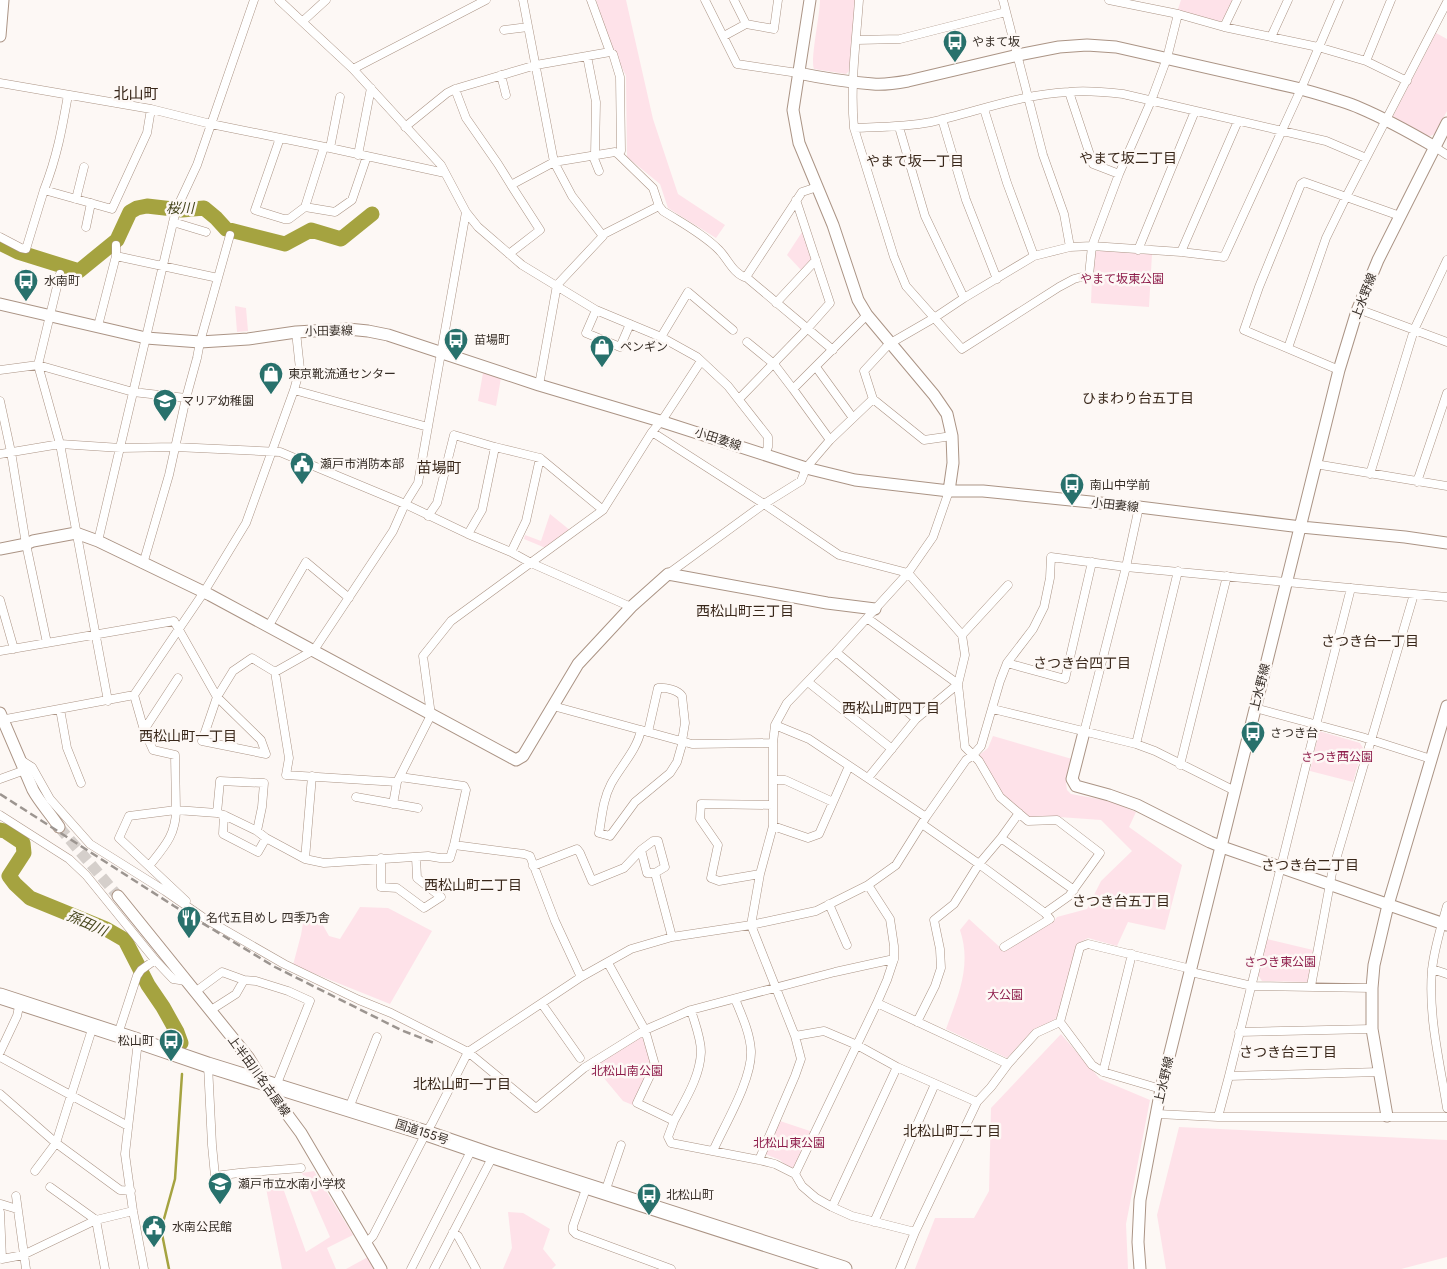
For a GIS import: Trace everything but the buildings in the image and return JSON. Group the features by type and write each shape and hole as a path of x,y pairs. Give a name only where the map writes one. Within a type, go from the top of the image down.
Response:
{"highway":[{"name":"国道155号","path":"0,996 208,1065 426,1133 844,1269"}],"street":[{"path":"0,36 3,0"},
{"path":"98,541 176,210 197,165 254,0"},
{"path":"278,0 354,68 441,165 466,212 478,227 522,265 596,310 662,337 697,357 728,386 768,438 768,447 765,454"},
{"path":"303,21 326,0"},
{"path":"523,0 554,162 572,196 602,235"},
{"path":"591,0 610,52 613,54 620,77 621,151 618,154"},
{"path":"705,0 737,64 874,84 908,81 1059,47 1087,45 1116,47 1331,97 1387,120 1447,155"},
{"path":"734,0 746,24"},
{"path":"724,36 746,24 774,29 778,0"},
{"path":"759,1160 795,1076 800,1059 795,1036 751,926 760,874 773,826 773,743 775,725 787,703 908,573 933,537 949,491 953,463 952,436 948,414 867,315 858,300 833,225 799,143 793,110 810,0"},
{"path":"859,0 852,81 854,128 894,257 906,286 962,349 1059,287 1089,276 1092,246 1119,174 1151,101 1167,58 1178,14"},
{"path":"1003,0 1043,155 1064,214 1070,247"},
{"path":"1109,0 1318,47 1366,61 1407,81"},
{"path":"1224,27 1237,0"},
{"path":"1271,37 1288,0"},
{"path":"952,436 924,440 874,399 864,371 890,344 1034,256 1070,247 1092,246 1224,257 1301,89 1339,0"},
{"path":"1366,61 1391,0"},
{"path":"354,68 481,1"},
{"path":"1288,348 1326,238 1447,2"},
{"path":"856,40 900,39 1006,12"},
{"path":"504,30 528,27"},
{"path":"405,127 447,93 455,89 536,65 610,52"},
{"path":"587,56 596,102 594,156 599,171"},
{"path":"501,75 506,95"},
{"path":"0,83 151,109 211,124 327,147 445,174"},
{"path":"305,207 335,212 352,200 362,155 371,88"},
{"path":"455,89 466,118 540,230 509,254"},
{"path":"1068,92 1092,164 1119,174"},
{"path":"854,128 899,126 942,119 1045,94 1104,92 1123,94 1326,141 1366,158"},
{"path":"0,237 26,249 53,167 61,137 68,95"},
{"path":"280,138 256,210 289,219 305,207 327,147 340,97"},
{"path":"44,190 112,209 147,133 151,109"},
{"path":"984,109 1007,183 1034,256"},
{"path":"1138,250 1195,111"},
{"path":"942,119 966,200 997,279"},
{"path":"1181,252 1238,122"},
{"name":"上水野線","path":"1140,1269 1138,1242 1140,1200 1162,1089 1339,370 1358,309 1378,260 1447,124"},
{"path":"899,126 925,216 964,298"},
{"path":"512,185 554,162 615,152 653,188 659,206 663,211 712,243 742,277 747,278 833,350"},
{"path":"76,199 84,167"},
{"path":"1339,370 1244,330 1259,287 1300,184 1304,182 1400,216"},
{"path":"747,278 802,192 817,186"},
{"path":"739,399 808,329 830,303 796,200"},
{"path":"86,227 91,203"},
{"path":"539,384 557,285 602,235 659,206"},
{"path":"275,672 314,650 393,531 405,504 418,483 466,212"},
{"path":"173,222 206,232"},
{"path":"144,564 169,475 200,342 230,235"},
{"path":"98,326 116,256 116,245"},
{"path":"116,256 218,278"},
{"path":"776,303 816,260"},
{"path":"1370,474 1414,330 1447,260"},
{"path":"60,274 38,365 60,444 108,701"},
{"path":"662,337 688,292 733,330"},
{"name":"小田妻線","path":"0,307 98,326 146,338 200,342 248,339 296,332 368,331 388,335 806,468 855,480 949,491 984,491 1139,507 1301,527 1405,536 1447,543"},
{"path":"1358,309 1447,342"},
{"path":"596,310 586,333 620,346 630,324"},
{"path":"793,389 867,315"},
{"path":"59,827 39,800 1,717 134,696 204,592 246,524 300,369 296,332"},
{"path":"747,342 774,364 830,440"},
{"path":"393,804 398,780 431,714 423,656 452,621 603,510 652,432 665,416 701,361"},
{"path":"0,370 38,365 132,392 186,398"},
{"path":"816,367 853,418"},
{"path":"294,390 428,427"},
{"path":"1417,482 1447,393"},
{"path":"0,549 76,533 98,541 204,592 516,760 523,756 578,664 631,607 668,574 764,504 801,481 806,468 830,440 874,399"},
{"path":"0,401 11,452 26,544 47,643"},
{"path":"652,432 839,555 908,573 962,635 965,655 958,684 965,747 978,761 1000,797 1019,814 1028,821 1057,820 1100,853 1069,896 1045,913"},
{"path":"428,516 437,502 454,435 540,458 603,510"},
{"path":"0,454 60,444 121,448 175,447 280,452 405,504 631,607"},
{"path":"468,534 482,510 495,447"},
{"path":"511,552 526,521 540,458"},
{"path":"1316,464 1447,486"},
{"path":"1139,507 1072,779 1076,786 1137,805 1222,847 1445,924"},
{"path":"366,1243 373,1236 468,1052 520,1016 631,949 672,938 751,926 816,911 868,885 896,865 924,820 966,760 981,746 1007,663 1033,629 1044,607 1050,578 1051,557 1447,597"},
{"path":"268,627 306,562 349,598"},
{"path":"1007,663 1064,680 1092,562"},
{"path":"1136,744 1178,571"},
{"path":"668,574 827,603 875,608"},
{"path":"1180,764 1227,576"},
{"path":"962,635 1008,585"},
{"path":"1218,1117 1230,1076 1351,588"},
{"path":"1310,986 1330,883 1414,594"},
{"path":"0,600 14,648"},
{"path":"866,618 958,684"},
{"path":"0,651 174,621 218,697 261,740 266,754 202,741 218,697 233,671 252,658 275,672 289,758 286,775 398,780 464,786 466,790 450,858 428,856 324,863 305,859 266,838 257,831 221,814 176,810 129,816 119,838 149,866 168,889"},
{"path":"836,652 916,719"},
{"path":"144,730 178,678"},
{"path":"808,682 892,749"},
{"path":"868,778 916,719 958,684"},
{"path":"661,687 680,692 682,696 685,723 682,741 678,762 670,773 635,802 610,836 599,833 605,796 644,731 658,688 661,687"},
{"path":"134,696 144,730 153,750 175,755 176,821 171,838 149,866"},
{"path":"553,706 692,744 773,743"},
{"path":"1388,1116 1372,1029 1374,965 1388,905 1447,706"},
{"path":"1255,708 1431,758"},
{"path":"60,709 67,748 81,783"},
{"path":"992,709 1136,744 1155,751 1235,791"},
{"path":"775,725 809,739 868,778 1045,913 1050,919 1004,947"},
{"path":"0,779 23,765 32,767 50,799 90,844 168,889 204,918 284,964 359,1000 391,1013 468,1052 536,1108 584,1068 644,1030 691,1010 835,972 894,959"},
{"path":"773,826 808,838 818,834 850,766"},
{"path":"305,859 312,776"},
{"path":"774,780 785,780 833,802"},
{"path":"257,831 264,783 220,781 222,834 258,852 266,838"},
{"path":"356,797 418,808"},
{"path":"760,874 719,881 711,878 718,844 700,819 701,804 773,805"},
{"path":"917,1022 935,986 941,968 940,949 934,920 954,904 979,864 1019,814"},
{"path":"0,815 69,859 86,875 155,960 173,979 186,981"},
{"path":"1001,838 1074,890"},
{"path":"533,866 577,849 592,881 624,868 641,850 653,841 658,841 665,867 655,873 647,873 641,850"},
{"path":"454,845 530,856 555,921 581,978"},
{"path":"381,858 381,887 397,888 424,908 441,896 417,878 416,858"},
{"path":"655,873 672,938"},
{"path":"795,1174 877,1004 894,959 890,919 868,885"},
{"name":"上半田川名古屋線","path":"118,896 270,1084 381,1269"},
{"path":"829,904 847,944"},
{"path":"1447,906 1445,924 1432,969 1432,1012 1447,1108"},
{"path":"1060,1022 1080,947 1088,944 1252,986 1372,988"},
{"path":"1102,1072 1132,954"},
{"path":"118,1034 139,973 155,960"},
{"path":"608,963 644,1030 655,1065 637,1103 674,1121"},
{"path":"1432,969 1447,974"},
{"path":"195,992 222,972 280,989 310,1002 270,1084"},
{"path":"211,1010 236,994 244,980"},
{"path":"713,1151 747,1079 750,1060 751,1051 747,1029 735,999"},
{"path":"0,1052 20,1002"},
{"path":"542,1004 580,1058"},
{"path":"877,1004 1008,1064"},
{"path":"691,1010 697,1028 701,1051 699,1065 668,1137 671,1143 775,1164 795,1174 802,1186 816,1198 832,1207 852,1216 915,1232"},
{"path":"900,1269 915,1232 976,1102 992,1087 1008,1064 1036,1033 1060,1022"},
{"path":"1060,1022 1092,1065 1102,1072 1162,1089"},
{"path":"35,1171 56,1143 93,1026"},
{"path":"1240,1032 1372,1029"},
{"path":"795,1036 824,1031 857,1045 897,1067 976,1102"},
{"path":"348,1108 377,1037"},
{"path":"138,1041 125,1154 144,1269"},
{"path":"0,1057 128,1126"},
{"path":"208,1065 215,1176 301,1168"},
{"path":"832,1207 897,1067"},
{"path":"1230,1076 1380,1072"},
{"path":"874,1222 935,1084"},
{"path":"0,1094 56,1143 120,1190 131,1192"},
{"path":"1157,1114 1218,1117 1447,1117"},
{"path":"605,1192 621,1145"},
{"path":"411,1269 472,1149"},
{"path":"434,1269 493,1156"},
{"path":"587,1186 573,1226 573,1231 576,1234 671,1269"},
{"path":"50,1187 96,1220 105,1269"},
{"path":"16,1196 26,1269"},
{"path":"0,1205 17,1209"},
{"path":"0,1212 1,1259 23,1255 96,1220 133,1211"},
{"path":"453,1232 458,1236 476,1269"}],"green space":[{"path":"596,0 626,0 653,119 678,194 725,225 716,238 668,208 660,184 627,157 626,76 609,41"},
{"path":"820,0 856,0 849,71 846,74 814,69 813,57"},
{"path":"1181,0 1233,0 1224,19 1219,22 1177,12"},
{"path":"1436,33 1447,39 1447,111 1435,134 1428,137 1393,120 1393,116"},
{"path":"804,229 814,259 802,271 787,255"},
{"name":"やまて坂東公園","path":"1093,250 1152,254 1149,307 1091,303"},
{"path":"235,306 246,308 248,331 237,332"},
{"path":"483,373 501,378 496,406 478,401"},
{"path":"550,514 571,531 548,549 524,539 525,535 541,541"},
{"name":"さつき西公園","path":"1319,731 1360,743 1363,748 1353,782 1310,771"},
{"name":"大公園","path":"993,736 1072,759 1066,783 1067,790 1071,794 1110,801 1136,812 1129,827 1182,865 1165,930 1128,922 1117,946 1088,938 1077,944 1058,1016 1053,1021 1034,1029 1007,1058 946,1029 959,993 964,968 965,956 960,930 969,919 1003,950 1054,921 1057,917 1087,909 1101,881 1132,851 1101,820 1059,817 1033,819 1023,814 1004,796 978,756 988,748"},
{"path":"360,907 388,908 432,931 390,1004 293,965 304,917 320,920 329,936 340,939"},
{"name":"さつき東公園","path":"1267,939 1313,950 1308,982 1262,981 1258,975"},
{"path":"1061,1034 1100,1079 1150,1100 1126,1224 1128,1269 915,1269 935,1218 974,1218 989,1191 991,1108"},
{"name":"北松山南公園","path":"642,1037 653,1065 635,1106 623,1101 593,1065"},
{"name":"北松山東公園","path":"780,1121 813,1132 796,1167 790,1169 780,1160 765,1154"},
{"path":"1179,1127 1447,1140 1447,1257 1401,1269 1166,1269 1157,1215"},
{"path":"314,1171 353,1235 327,1248 336,1269 282,1269 264,1178 279,1177 306,1252 330,1237 302,1173"},
{"path":"508,1212 523,1213 550,1229 543,1249 556,1265 552,1269 503,1269 512,1248"},
{"path":"368,1257 374,1269 346,1269"}],"waterway":[{"name":"桜川","path":"0,243 18,252 79,271 117,240 130,212 147,206 182,210 204,208 226,229 285,244 311,230 341,239 372,214"},
{"name":"孫田川","path":"0,830 5,831 23,843 24,853 9,876 30,898 106,929 125,940 148,985 177,1032 181,1043"},
{"name":"孫田川","path":"169,1269 162,1226 175,1179 182,1074"}],"tunnel":[{"path":"59,827 118,896"}],"railway":[{"path":"0,794 174,906 275,967 401,1030 434,1043"}],"place":[{"name":"やまて坂","path":"955,63"},
{"name":"水南町","path":"26,302"},
{"name":"苗場町","path":"456,361"},
{"name":"ペンギン","path":"602,368"},
{"name":"東京靴流通センター","path":"271,395"},
{"name":"マリア幼稚園","path":"165,422"},
{"name":"瀬戸市消防本部","path":"302,485"},
{"name":"南山中学前","path":"1072,506"},
{"name":"さつき台","path":"1253,754"},
{"name":"名代五目めし 四季乃舎","path":"189,939"},
{"name":"松山町","path":"171,1062"},
{"name":"瀬戸市立水南小学校","path":"220,1205"},
{"name":"北松山町","path":"649,1216"},
{"name":"水南公民館","path":"154,1248"}],"district":[{"name":"北山町","path":"136,94"},
{"name":"やまて坂二丁目","path":"1128,158"},
{"name":"やまて坂一丁目","path":"915,161"},
{"name":"ひまわり台五丁目","path":"1138,398"},
{"name":"苗場町","path":"439,468"},
{"name":"西松山町三丁目","path":"745,611"},
{"name":"さつき台一丁目","path":"1370,641"},
{"name":"さつき台四丁目","path":"1082,663"},
{"name":"西松山町四丁目","path":"891,708"},
{"name":"西松山町一丁目","path":"188,736"},
{"name":"さつき台二丁目","path":"1310,865"},
{"name":"西松山町二丁目","path":"473,885"},
{"name":"さつき台五丁目","path":"1121,901"},
{"name":"さつき台三丁目","path":"1288,1052"},
{"name":"北松山町一丁目","path":"462,1084"},
{"name":"北松山町二丁目","path":"952,1131"}]}
